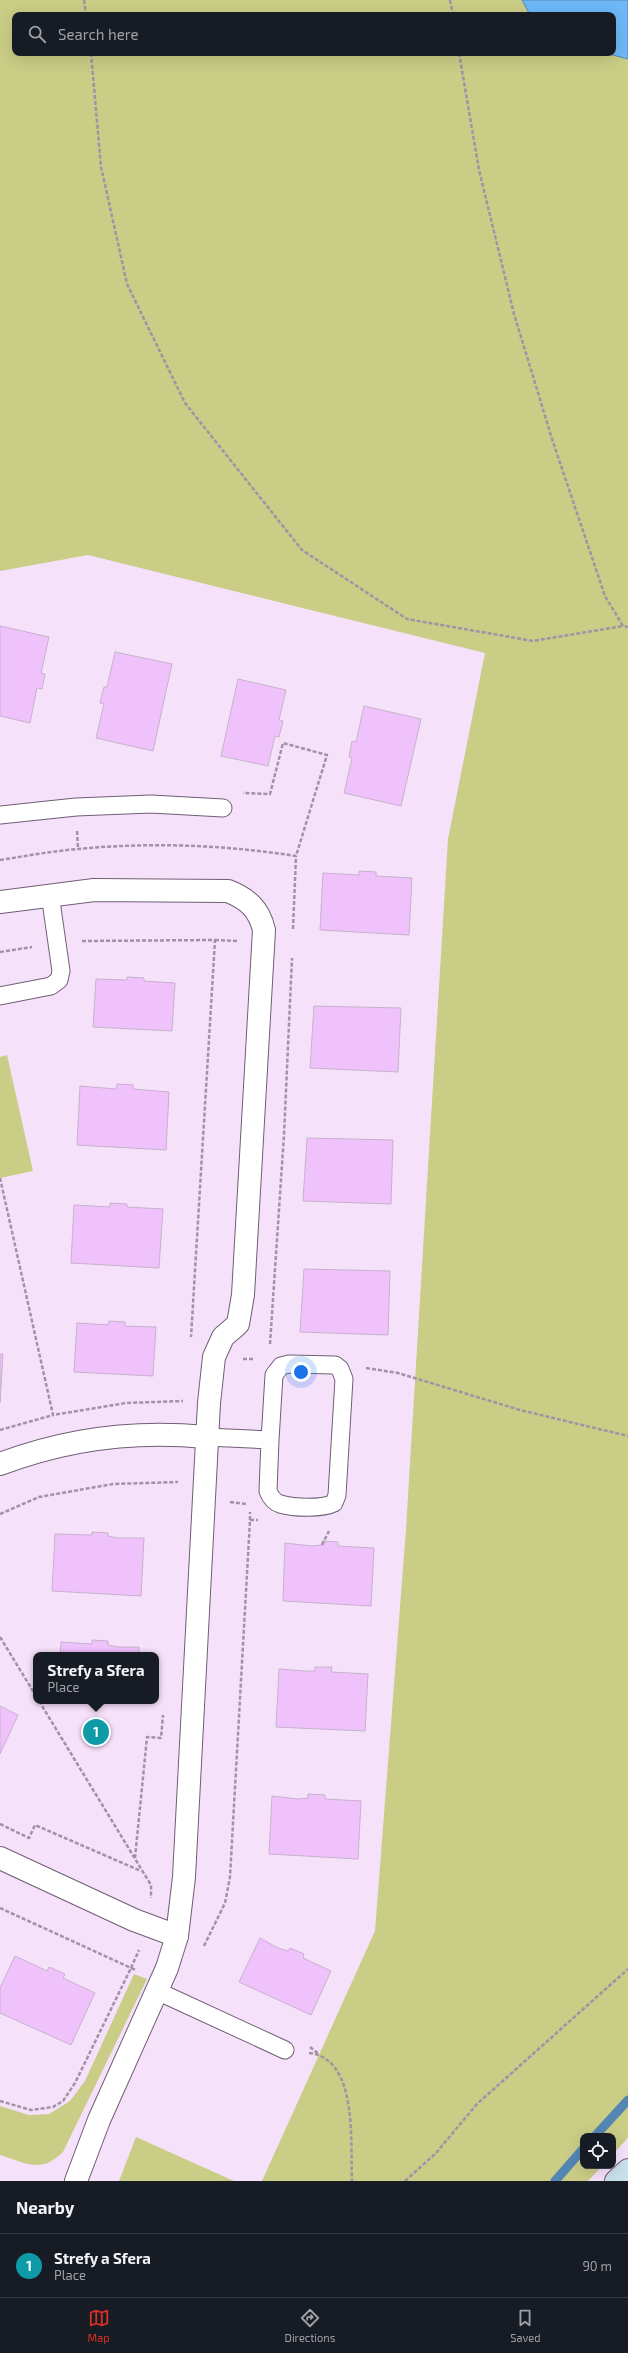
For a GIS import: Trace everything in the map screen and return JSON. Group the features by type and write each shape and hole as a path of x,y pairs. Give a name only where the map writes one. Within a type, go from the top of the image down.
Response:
{"street":[{"path":"0,902 50,894 94,890 228,891 241,896 250,903 261,920 264,930 243,1295 238,1324 223,1337 214,1357 206,1437 184,1877 177,1936 167,1968 99,2120 76,2181"},
{"path":"0,1464 81,1441 142,1434 206,1437"},
{"path":"0,1858 134,1920 177,1936"},
{"path":"616,2181 628,2170"}],"lane":[{"path":"0,815 76,807 143,805 223,808"},
{"path":"0,996 51,986 59,980 61,971 50,894"},
{"path":"289,1364 335,1365 340,1370 344,1379 337,1495 334,1503 324,1507 279,1504 271,1497 268,1490 270,1440 274,1375 280,1366 289,1364"},
{"path":"206,1437 270,1440"},
{"path":"157,1991 285,2050"}],"path":[{"path":"84,0 86,12"},
{"path":"450,0 452,12"},
{"path":"91,56 101,167 127,284 186,403 302,550 407,619 533,641 622,626 628,627"},
{"path":"460,56 479,170 514,314 553,442 605,596 622,626"},
{"path":"0,952 57,943 103,940 215,940 191,1342"},
{"path":"0,1178 53,1415"},
{"path":"340,1370 372,1367 398,1373 520,1410 628,1436"},
{"path":"178,1490 185,1401 187,1395"},
{"path":"0,1430 53,1415 126,1403 185,1401"},
{"path":"0,1514 39,1497 113,1484 178,1482"},
{"path":"201,1952 225,1903 230,1877 250,1520 265,1520"},
{"path":"322,1545 332,1524"},
{"path":"0,1637 33,1691"},
{"path":"41,1704 135,1858 147,1737 161,1738 164,1707"},
{"path":"0,1824 29,1838 35,1825 143,1871"},
{"path":"405,2181 436,2153 477,2104 628,1969"},
{"path":"285,2050 319,2054 333,2064 342,2076 349,2111 352,2181"}],"green space":[{"path":"0,0 522,0 528,12 12,12 12,56 616,56 628,59 628,2138 616,2151 616,2133 580,2133 580,2169 599,2169 588,2181 262,2181 375,1931 406,1529 448,839 485,653 88,555 0,571"},
{"path":"7,1055 33,1171 0,1178 0,1057"},
{"path":"134,1974 147,1979 63,2152 48,2163 40,2165 33,2165 0,2155 0,2106 29,2115 49,2114 70,2101 85,2081"},
{"path":"136,2137 234,2181 119,2181"}],"water":[{"path":"522,0 628,0 628,59 616,56 616,12 528,12"}],"building":[{"path":"0,626 49,637 41,673 45,674 42,689 37,688 30,723 0,716"},
{"path":"115,652 172,664 153,751 96,738 104,704 100,703 104,687 107,687"},
{"path":"238,679 286,690 279,720 283,721 279,737 275,736 268,766 221,756"},
{"path":"364,706 421,719 401,806 344,793 352,758 349,757 352,741 356,742"},
{"path":"359,871 376,872 376,876 412,878 409,935 320,930 323,873 359,875"},
{"path":"127,977 144,978 144,981 175,983 172,1031 93,1027 96,979 127,980"},
{"path":"314,1006 401,1008 398,1072 310,1068"},
{"path":"117,1084 133,1085 133,1089 169,1092 166,1150 77,1145 80,1086 116,1089"},
{"path":"307,1138 393,1140 391,1204 303,1201"},
{"path":"110,1203 127,1204 127,1207 163,1209 159,1268 71,1263 74,1205 110,1207"},
{"path":"304,1269 390,1271 388,1335 300,1332"},
{"path":"109,1321 125,1322 125,1326 156,1327 153,1376 74,1372 77,1323 108,1325"},
{"path":"0,1354 3,1354 0,1403"},
{"path":"92,1532 108,1533 108,1536 117,1538 144,1538 141,1596 52,1591 55,1534 92,1535"},
{"path":"322,1541 338,1542 338,1546 374,1548 371,1606 283,1601 285,1543 312,1546 322,1545"},
{"path":"92,1640 108,1641 108,1645 118,1647 139,1647 139,1652 60,1652 61,1642 92,1644"},
{"path":"315,1667 332,1667 331,1672 368,1674 365,1731 276,1727 279,1669 315,1671"},
{"path":"0,1706 18,1715 0,1754"},
{"path":"308,1794 325,1795 325,1799 361,1801 358,1859 269,1854 272,1796 298,1799 308,1798"},
{"path":"260,1938 278,1948 288,1951 290,1948 304,1954 303,1958 331,1971 311,2015 239,1982"},
{"path":"15,1956 47,1971 49,1967 65,1974 63,1978 95,1993 71,2045 0,2013 0,1988"}],"waterway":[{"path":"598,2133 628,2100"},
{"path":"555,2181 580,2152"}],"place":[{"name":"Strefy a Sfera","path":"96,1732"}]}
